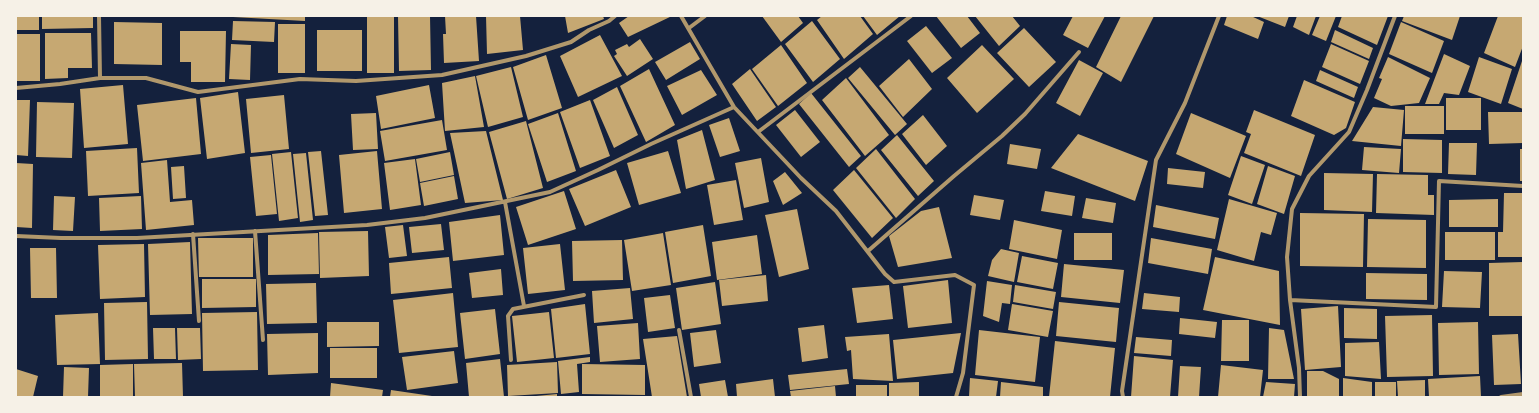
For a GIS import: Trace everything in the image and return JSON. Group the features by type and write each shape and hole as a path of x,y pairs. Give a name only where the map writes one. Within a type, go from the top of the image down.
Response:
{"street":[{"path":"99,16 100,78"},
{"path":"16,88 60,84 100,78 146,78 198,92 300,79 356,81 442,75 526,56 570,42 589,30 609,21 615,16"},
{"path":"681,16 734,107 801,178 836,211 885,274 894,282 955,275 974,284 963,373 956,397"},
{"path":"688,28 705,16"},
{"path":"758,132 911,16"},
{"path":"1123,397 1122,391 1156,160 1185,103 1219,16"},
{"path":"1300,397 1299,368 1290,300 1287,257 1292,209 1309,176 1349,132 1368,90 1395,16"},
{"path":"868,251 1002,136 1025,114 1079,52"},
{"path":"16,236 61,238 137,238 375,224 425,218 550,192 651,144 734,107"},
{"path":"1290,300 1436,307 1439,181 1523,186"},
{"path":"505,202 524,306"},
{"path":"255,231 263,340"},
{"path":"193,234 199,321"},
{"path":"511,360 508,316 513,309 584,295"},
{"path":"679,330 690,397"},
{"path":"1501,397 1523,394"}],"building":[{"path":"16,16 39,16 39,30 16,30"},
{"path":"42,16 93,16 93,28 42,29"},
{"path":"305,16 305,21 233,17"},
{"path":"367,16 394,16 394,73 367,73"},
{"path":"398,16 430,16 431,70 399,71"},
{"path":"445,16 476,16 479,61 444,63 443,34 446,34"},
{"path":"486,16 520,16 523,50 487,54"},
{"path":"565,16 603,16 604,19 568,33"},
{"path":"629,16 672,16 628,37 619,23"},
{"path":"762,16 798,16 803,23 781,42"},
{"path":"822,16 860,16 873,34 844,59 817,20"},
{"path":"863,16 900,16 877,35"},
{"path":"936,16 967,16 980,33 961,48"},
{"path":"975,16 1012,16 1020,26 999,46"},
{"path":"1073,16 1105,16 1088,48 1063,35"},
{"path":"1121,16 1154,16 1121,82 1096,67"},
{"path":"1227,16 1251,16 1264,22 1258,39 1224,25"},
{"path":"1257,16 1289,16 1285,27"},
{"path":"1297,16 1316,16 1309,35 1293,27"},
{"path":"1320,16 1336,16 1326,41 1312,35"},
{"path":"1342,16 1388,16 1377,45 1338,27"},
{"path":"1404,16 1460,16 1452,40 1402,21"},
{"path":"1498,16 1523,16 1523,46 1515,67 1484,53"},
{"path":"233,21 275,22 274,42 232,40"},
{"path":"812,21 840,59 813,82 785,44"},
{"path":"114,22 162,23 162,65 114,64"},
{"path":"1401,22 1444,41 1432,73 1389,54"},
{"path":"278,24 305,24 305,73 278,73"},
{"path":"926,26 952,58 932,73 907,41"},
{"path":"1024,28 1056,62 1029,87 997,53"},
{"path":"317,30 362,30 362,71 317,71"},
{"path":"1335,30 1373,48 1369,59 1331,42"},
{"path":"180,31 226,31 225,82 191,82 191,62 180,62"},
{"path":"45,33 91,33 92,68 68,68 68,78 45,79"},
{"path":"16,34 40,34 40,81 16,81"},
{"path":"600,35 622,76 578,97 560,56"},
{"path":"640,39 653,59 627,76 614,56 617,54 615,50 627,44 629,47"},
{"path":"690,42 700,59 666,80 655,62"},
{"path":"231,44 251,45 250,80 229,79"},
{"path":"1331,44 1369,61 1360,84 1322,67"},
{"path":"781,45 807,83 778,106 752,69"},
{"path":"982,45 1014,79 977,113 947,78"},
{"path":"1444,54 1470,66 1459,95 1444,93 1439,104 1425,104"},
{"path":"546,55 562,108 528,120 513,67"},
{"path":"1388,57 1430,78 1419,103 1391,106 1374,98 1382,79 1379,78"},
{"path":"1479,57 1512,69 1501,104 1468,92"},
{"path":"1523,58 1523,109 1508,103"},
{"path":"909,59 932,89 903,117 879,86"},
{"path":"1079,60 1103,73 1080,116 1056,103"},
{"path":"511,67 523,117 488,127 476,76"},
{"path":"860,67 907,124 895,135 848,78"},
{"path":"649,69 675,125 646,142 620,86"},
{"path":"750,69 776,107 757,121 732,84"},
{"path":"701,70 717,95 682,115 667,86"},
{"path":"1320,70 1358,87 1354,98 1316,81"},
{"path":"475,76 484,127 445,131 442,83"},
{"path":"846,78 889,135 865,156 822,100"},
{"path":"1304,80 1355,102 1346,128 1334,135 1291,116"},
{"path":"123,85 128,144 84,148 80,89"},
{"path":"429,85 435,118 381,129 376,96"},
{"path":"617,87 638,135 614,148 593,100"},
{"path":"238,92 245,153 207,159 200,98"},
{"path":"811,93 861,156 849,167 799,104"},
{"path":"284,95 289,149 251,153 246,99"},
{"path":"196,98 201,154 143,161 137,105"},
{"path":"1446,98 1481,98 1481,130 1446,130"},
{"path":"16,100 30,100 28,156 16,155"},
{"path":"590,100 610,156 580,168 560,112"},
{"path":"37,102 74,103 72,158 36,157"},
{"path":"1405,106 1444,106 1444,134 1405,134"},
{"path":"1373,107 1404,110 1401,146 1352,141"},
{"path":"795,110 820,142 801,157 776,125"},
{"path":"1254,110 1315,135 1301,176 1244,153 1251,134 1246,132"},
{"path":"1488,112 1523,112 1523,143 1489,144"},
{"path":"376,113 378,149 353,150 351,114"},
{"path":"558,113 576,171 547,182 528,124"},
{"path":"1191,113 1246,136 1230,178 1176,154"},
{"path":"923,115 947,146 926,165 902,134"},
{"path":"729,118 740,151 720,157 709,125"},
{"path":"442,120 447,150 385,161 380,131"},
{"path":"526,121 543,188 507,199 489,132"},
{"path":"702,130 715,180 686,189 677,140"},
{"path":"486,131 503,200 465,203 450,133"},
{"path":"1078,134 1148,161 1135,201 1051,168"},
{"path":"897,135 934,181 918,196 881,150"},
{"path":"1403,139 1442,140 1442,173 1403,172"},
{"path":"1449,143 1477,143 1476,175 1448,174"},
{"path":"1010,144 1041,149 1037,169 1007,164"},
{"path":"1364,147 1401,149 1399,173 1362,170"},
{"path":"137,148 139,193 88,196 86,151"},
{"path":"876,149 915,199 896,218 856,168"},
{"path":"1520,149 1523,149 1523,181 1520,181"},
{"path":"321,151 328,215 315,216 308,152"},
{"path":"377,151 382,209 344,213 339,155"},
{"path":"668,151 681,193 639,205 627,163"},
{"path":"291,152 298,218 279,221 272,154"},
{"path":"450,152 454,175 420,182 416,159"},
{"path":"306,153 313,220 300,222 293,154"},
{"path":"271,155 277,214 256,216 250,157"},
{"path":"1241,156 1265,165 1252,204 1228,195"},
{"path":"761,158 769,202 744,208 735,163"},
{"path":"415,159 421,205 390,210 384,163"},
{"path":"167,160 170,202 192,200 194,225 146,230 141,163"},
{"path":"16,163 33,164 32,228 16,227"},
{"path":"184,166 186,198 173,199 171,167"},
{"path":"1268,166 1295,176 1284,214 1257,204"},
{"path":"1168,168 1205,172 1203,188 1167,184"},
{"path":"616,170 631,207 585,226 569,189"},
{"path":"854,170 893,218 872,238 833,190"},
{"path":"785,172 802,193 783,205 773,181"},
{"path":"1324,173 1373,174 1372,212 1324,210"},
{"path":"1377,174 1428,175 1428,195 1434,195 1434,215 1376,213"},
{"path":"454,176 458,199 424,206 420,183"},
{"path":"736,180 743,220 714,225 707,185"},
{"path":"564,191 576,229 528,245 516,207"},
{"path":"1045,191 1075,196 1072,216 1041,211"},
{"path":"1504,193 1523,193 1523,257 1498,257 1498,232 1503,232"},
{"path":"974,195 1004,200 1000,220 970,215"},
{"path":"54,196 75,197 73,231 53,230"},
{"path":"141,196 142,229 100,231 99,198"},
{"path":"1086,198 1116,203 1113,223 1082,218"},
{"path":"1229,199 1277,213 1271,235 1261,232 1254,261 1217,250"},
{"path":"1498,199 1498,227 1449,227 1449,200"},
{"path":"1156,205 1219,218 1215,239 1153,227"},
{"path":"939,207 952,258 898,267 889,236 921,211"},
{"path":"797,209 809,269 779,277 765,215"},
{"path":"1300,213 1364,214 1363,267 1300,266"},
{"path":"500,215 504,255 453,261 449,222"},
{"path":"1368,219 1426,220 1426,268 1367,267"},
{"path":"1014,220 1062,230 1057,259 1009,249"},
{"path":"441,224 444,250 412,253 409,227"},
{"path":"403,225 407,256 389,258 385,227"},
{"path":"703,225 711,276 673,283 665,232"},
{"path":"368,231 369,276 320,278 319,232"},
{"path":"1445,232 1495,232 1495,260 1445,260"},
{"path":"318,233 319,274 268,275 268,235"},
{"path":"663,233 671,285 632,291 624,240"},
{"path":"1074,233 1112,233 1112,260 1074,260"},
{"path":"757,235 762,274 717,280 712,242"},
{"path":"198,238 253,238 253,277 199,277"},
{"path":"1151,238 1212,249 1208,274 1148,263"},
{"path":"622,240 623,280 573,281 572,241"},
{"path":"190,242 192,314 150,315 148,244"},
{"path":"144,244 145,297 100,299 98,245"},
{"path":"560,244 565,290 528,294 523,248"},
{"path":"30,248 56,248 57,298 31,298"},
{"path":"1001,249 1019,253 1014,282 988,276 992,260"},
{"path":"1022,256 1058,263 1053,289 1017,282"},
{"path":"449,257 452,288 391,294 389,263"},
{"path":"1215,257 1279,271 1280,325 1203,310"},
{"path":"1523,262 1523,316 1489,316 1489,263"},
{"path":"1064,264 1124,270 1120,303 1061,297"},
{"path":"501,269 503,295 472,298 469,273"},
{"path":"1444,271 1482,272 1480,308 1442,307"},
{"path":"1366,273 1427,274 1427,300 1366,299"},
{"path":"766,275 768,301 722,306 719,280"},
{"path":"202,279 256,279 256,307 202,308"},
{"path":"948,280 952,323 908,328 903,286"},
{"path":"987,281 1012,285 1010,304 1002,303 999,322 983,316"},
{"path":"715,282 721,324 682,330 676,288"},
{"path":"316,283 317,323 267,324 266,284"},
{"path":"889,285 893,319 857,323 852,288"},
{"path":"1015,285 1056,292 1053,309 1013,302"},
{"path":"630,288 633,319 594,323 592,291"},
{"path":"453,293 458,347 399,353 393,300"},
{"path":"1144,293 1180,297 1179,312 1142,309"},
{"path":"670,295 675,328 648,332 644,298"},
{"path":"147,302 148,359 105,360 104,303"},
{"path":"1059,302 1119,308 1116,342 1056,336"},
{"path":"585,304 590,354 556,358 551,309"},
{"path":"1012,304 1053,311 1048,337 1008,330"},
{"path":"1338,306 1341,367 1305,370 1301,309"},
{"path":"1344,308 1377,309 1377,339 1344,338"},
{"path":"495,309 500,354 465,359 460,313"},
{"path":"257,312 258,370 203,371 202,313"},
{"path":"549,312 554,358 517,362 512,316"},
{"path":"98,313 100,364 57,365 55,315"},
{"path":"1432,315 1433,376 1387,377 1385,316"},
{"path":"1180,318 1217,322 1215,338 1179,334"},
{"path":"1222,320 1249,320 1249,361 1221,361"},
{"path":"327,322 379,322 379,346 327,347"},
{"path":"1478,322 1479,374 1439,375 1438,323"},
{"path":"638,323 640,359 600,362 597,326"},
{"path":"824,325 828,358 802,362 798,328"},
{"path":"153,328 175,328 176,359 154,359"},
{"path":"177,328 200,328 201,359 178,360"},
{"path":"1269,328 1284,330 1294,379 1268,379"},
{"path":"716,330 721,363 694,367 690,333"},
{"path":"979,330 1040,337 1035,382 975,375"},
{"path":"318,333 318,373 268,375 267,334"},
{"path":"961,333 953,373 897,379 893,340"},
{"path":"889,334 893,381 853,379 851,350 847,351 845,337"},
{"path":"1518,334 1521,384 1494,385 1492,335"},
{"path":"677,336 687,397 652,397 643,339"},
{"path":"1136,337 1172,340 1171,356 1134,353"},
{"path":"1055,341 1115,348 1110,397 1049,397"},
{"path":"1379,342 1381,379 1345,376 1345,343"},
{"path":"330,348 377,348 377,378 330,378"},
{"path":"454,351 458,383 407,390 402,357"},
{"path":"1134,356 1173,360 1170,397 1131,397"},
{"path":"590,357 590,362 577,364 579,392 561,394 558,361"},
{"path":"500,359 504,397 469,397 466,363"},
{"path":"557,362 558,393 508,396 507,365"},
{"path":"182,363 183,397 135,397 134,364"},
{"path":"133,364 133,397 100,397 100,365"},
{"path":"582,364 645,365 645,395 582,394"},
{"path":"1221,365 1263,370 1260,397 1218,397"},
{"path":"1180,366 1201,367 1199,397 1178,397"},
{"path":"64,367 89,368 88,397 63,397"},
{"path":"16,369 38,376 33,397 16,397"},
{"path":"847,369 849,384 790,390 788,375"},
{"path":"1307,371 1323,371 1339,379 1339,397 1307,397"},
{"path":"1480,376 1481,397 1429,397 1428,379"},
{"path":"970,378 998,381 996,397 969,397"},
{"path":"1343,378 1372,382 1372,397 1343,397"},
{"path":"773,379 775,397 737,397 736,384"},
{"path":"725,380 728,397 701,397 699,384"},
{"path":"1425,380 1425,397 1398,397 1397,381"},
{"path":"919,382 919,397 889,397 889,383"},
{"path":"1001,382 1043,387 1043,397 1000,397"},
{"path":"1266,382 1295,384 1294,397 1263,397"},
{"path":"1375,382 1396,382 1396,397 1375,397"},
{"path":"331,383 383,390 382,397 330,397"},
{"path":"856,385 887,385 887,397 856,397"},
{"path":"835,386 836,397 791,397 790,391"},
{"path":"391,390 432,396 432,397 390,397"},
{"path":"557,394 557,397 536,397 536,396"}]}
